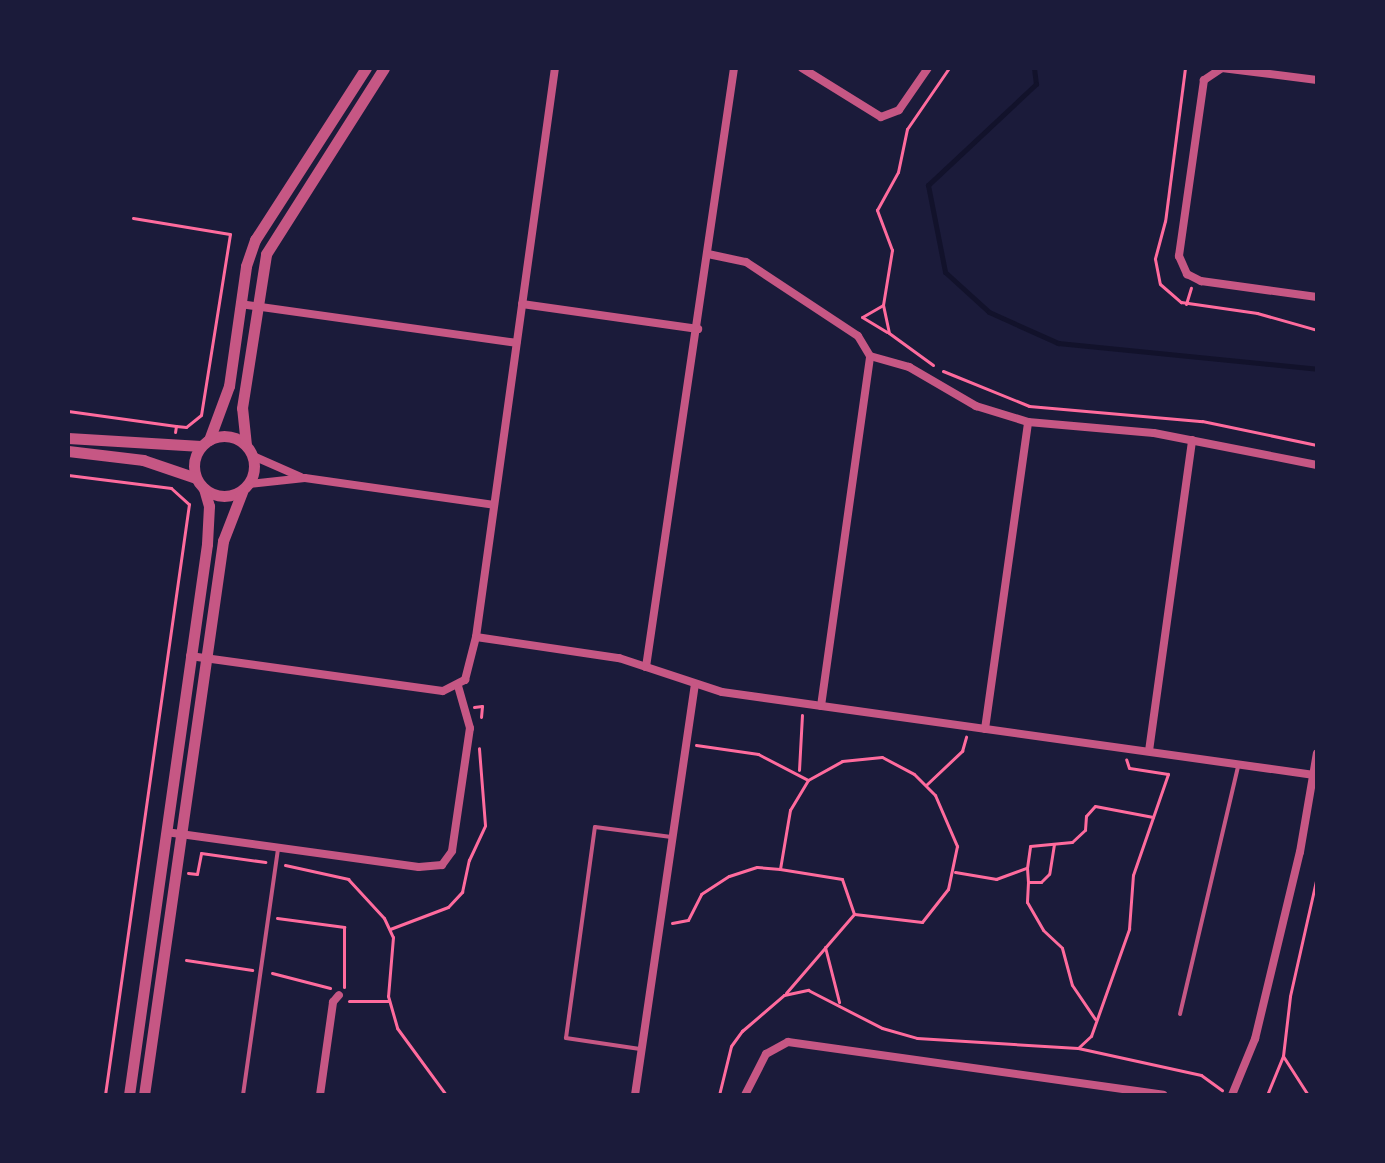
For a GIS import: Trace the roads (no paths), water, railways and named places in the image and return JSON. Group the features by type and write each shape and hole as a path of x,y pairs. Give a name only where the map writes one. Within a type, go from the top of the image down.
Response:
{"street":[{"path":"305,478 245,488 222,497 204,489 196,478 194,461 229,386 240,304 255,240 366,68"},
{"path":"384,68 276,232 261,272 242,408 246,445 253,456 305,478 494,505"},
{"path":"190,656 443,691 458,686 468,673 476,637 555,68"},
{"path":"646,667 734,68"},
{"path":"802,68 867,112 887,117 904,105 928,68"},
{"path":"1317,80 1222,68 1202,85 1179,246 1183,269 1194,279 1317,297"},
{"path":"708,254 754,267 858,336 870,356 821,706"},
{"path":"240,304 516,343"},
{"path":"522,304 698,329"},
{"path":"870,356 909,367 976,406 1028,422 1192,440 1317,465"},
{"path":"985,729 1028,422"},
{"path":"68,438 173,448 228,436 246,445"},
{"path":"1149,751 1192,440"},
{"path":"68,451 169,467 196,478"},
{"path":"144,1095 223,541 245,488 253,456"},
{"path":"129,1095 208,527 204,489"},
{"path":"476,637 619,658 695,685 821,706 1314,775"},
{"path":"635,1095 695,685"},
{"path":"166,832 419,867 446,862 470,728 458,686"},
{"path":"1230,1095 1255,1039 1317,753"},
{"path":"320,1095 333,1002 339,995"},
{"path":"745,1095 766,1054 788,1042 1163,1095"}],"lane":[{"path":"1180,1014 1238,764"},
{"path":"642,1049 566,1038 595,827 671,837"},
{"path":"243,1095 278,848"}],"waterway":[{"path":"1034,68 1036,84 928,185 945,272 989,312 1058,343 1317,369"}]}
